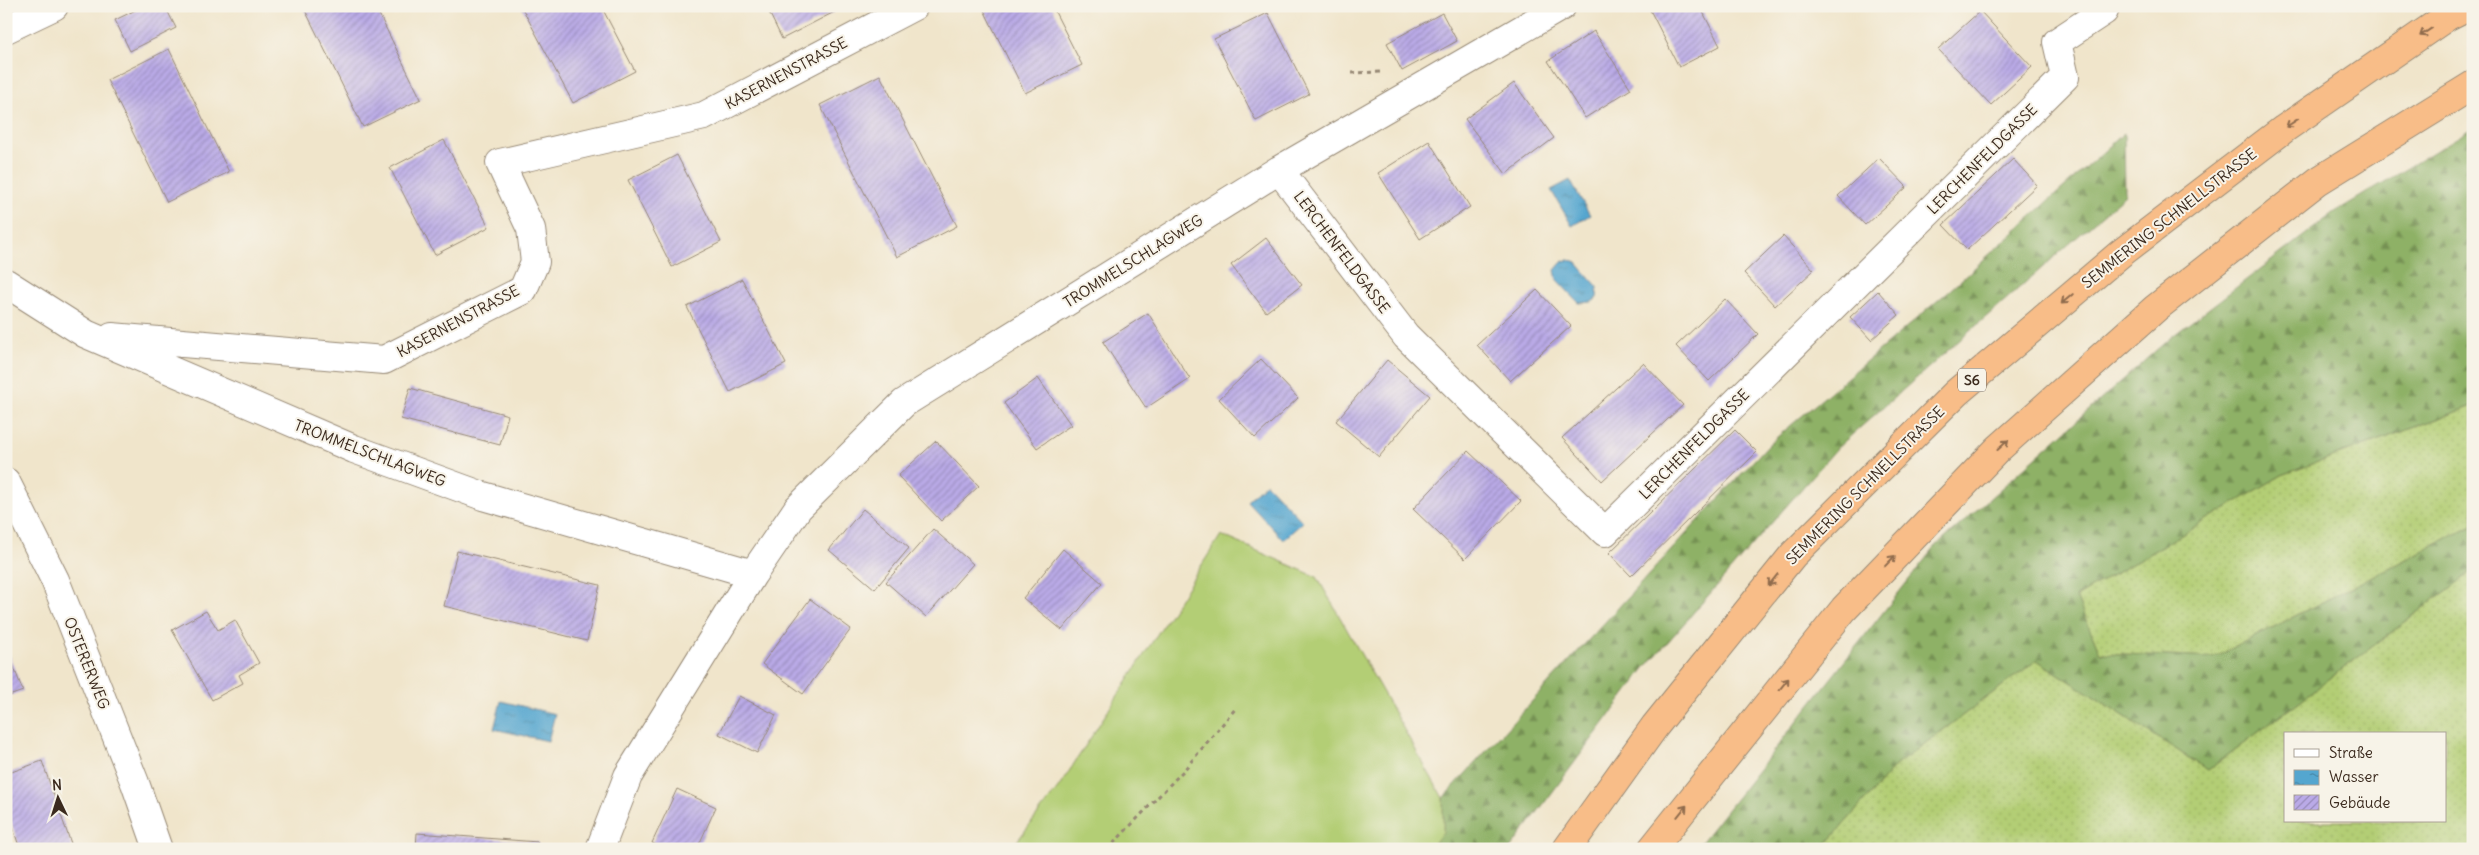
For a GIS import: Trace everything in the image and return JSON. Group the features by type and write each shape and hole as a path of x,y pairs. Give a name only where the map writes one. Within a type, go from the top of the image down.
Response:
{"highway":[{"name":"SEMMERING SCHNELLSTRASSE","path":"1567,849 1655,726 1793,555 1956,393 2120,254 2284,129 2448,16 2468,6"},
{"path":"1652,849 1844,608 1998,449 2156,308 2318,181 2473,85"}],"street":[{"path":"6,29 54,6"},
{"name":"KASERNENSTRASSE","path":"86,334 384,360 523,290 534,262 531,229 500,163 704,116 914,6"},
{"name":"TROMMELSCHLAGWEG","path":"600,849 628,776 752,574 798,508 904,403 1279,170 1562,6"},
{"name":"LERCHENFELDGASSE","path":"1279,170 1406,336 1605,532 2065,77 2057,42 2104,11"},
{"name":"TROMMELSCHLAGWEG","path":"6,283 86,334 354,449 465,490 752,574"},
{"name":"OSTERERWEG","path":"6,482 54,580 135,783 158,849"}],"path":[{"path":"1108,849 1184,770 1236,708"}],"green space":[{"path":"2473,128 2473,406 2282,475 2076,597 2100,653 2213,658 2473,525 2473,571 2208,770 2037,660 1896,765 1822,849 1696,849 1934,548 2170,338 2335,212"},
{"path":"2124,133 2125,195 1838,447 1645,668 1510,849 1430,849 1443,832 1443,798 1769,444 1950,290"},
{"path":"2473,406 2473,525 2213,658 2100,653 2076,597 2282,475"},
{"path":"1221,535 1317,577 1443,798 1443,832 1430,849 1011,849 1059,787"},
{"path":"2473,571 2473,849 1822,849 1896,765 2037,660 2208,770"}],"water":[{"path":"1570,180 1590,215 1572,226 1551,190"},
{"path":"1563,261 1575,261 1598,287 1597,298 1592,302 1579,303 1557,280 1555,270"},
{"path":"1266,483 1303,522 1283,540 1247,501"},
{"path":"501,701 555,714 548,741 494,729"}],"building":[{"path":"144,6 165,6 176,28 130,51 115,20"},
{"path":"303,6 375,6 421,99 363,127"},
{"path":"521,6 601,6 635,71 573,103"},
{"path":"766,6 842,6 842,8 782,39"},
{"path":"987,6 1052,6 1082,65 1025,93 983,8"},
{"path":"1648,6 1700,6 1720,46 1679,67"},
{"path":"1980,11 2032,67 1991,105 1938,49"},
{"path":"1268,13 1309,94 1256,121 1214,39"},
{"path":"1442,13 1457,41 1402,71 1387,43"},
{"path":"1594,31 1631,89 1585,118 1548,61"},
{"path":"169,49 229,172 167,202 107,80"},
{"path":"880,75 957,226 897,257 820,105"},
{"path":"1514,83 1554,138 1506,174 1465,119"},
{"path":"444,140 489,227 435,255 390,168"},
{"path":"1429,141 1470,207 1420,239 1378,173"},
{"path":"677,155 721,242 672,267 628,180"},
{"path":"1879,158 1907,187 1865,225 1838,196"},
{"path":"2013,159 2037,185 1967,250 1943,225"},
{"path":"1783,236 1814,270 1775,306 1744,273"},
{"path":"1266,238 1302,285 1266,312 1231,265"},
{"path":"742,279 786,364 730,392 687,307"},
{"path":"1537,290 1571,326 1510,381 1477,345"},
{"path":"1878,291 1899,315 1871,340 1850,317"},
{"path":"1725,299 1758,334 1709,381 1676,346"},
{"path":"1148,313 1190,379 1146,408 1103,342"},
{"path":"1261,359 1298,398 1255,438 1219,399"},
{"path":"1387,360 1430,396 1379,457 1336,421"},
{"path":"1643,363 1683,405 1602,481 1562,438"},
{"path":"1038,378 1071,425 1037,448 1004,403"},
{"path":"410,388 508,415 500,445 401,419"},
{"path":"1735,430 1757,452 1631,576 1609,553"},
{"path":"936,441 979,486 941,521 898,476"},
{"path":"1468,451 1521,501 1465,559 1413,509"},
{"path":"863,509 909,548 875,589 829,550"},
{"path":"933,529 973,564 926,617 886,582"},
{"path":"1063,549 1102,583 1062,630 1023,598"},
{"path":"457,551 600,585 587,641 444,606"},
{"path":"810,599 851,629 803,694 762,664"},
{"path":"206,611 218,630 235,620 259,663 239,675 243,683 212,700 172,630"},
{"path":"6,647 23,691 6,697"},
{"path":"739,696 776,715 757,753 719,734"},
{"path":"42,761 73,849 20,849 6,807 6,774"},
{"path":"677,789 716,807 697,849 665,849 652,843"},
{"path":"417,833 538,842 538,849 416,849"}]}
